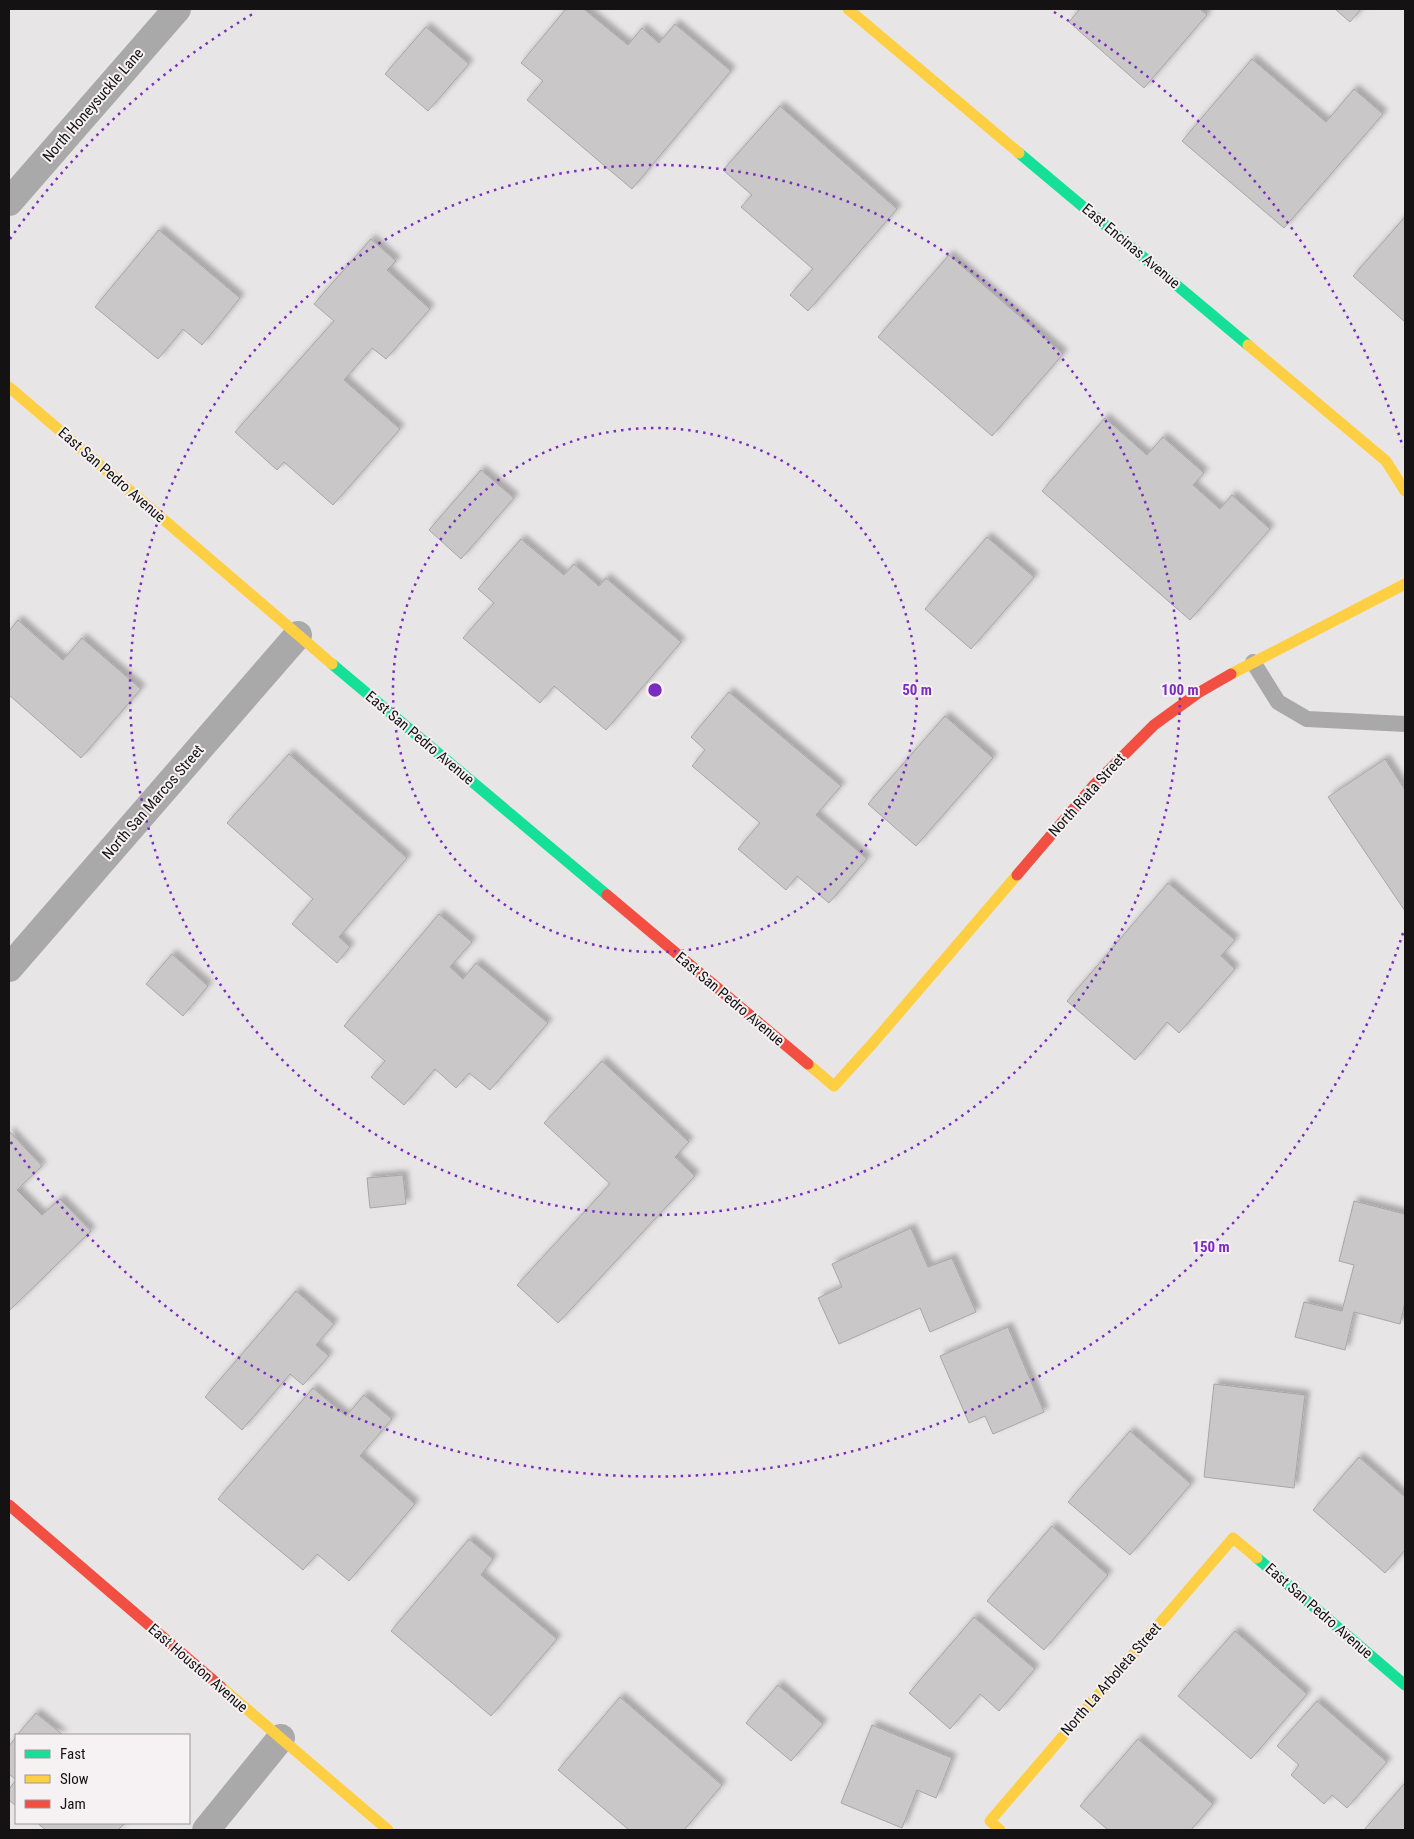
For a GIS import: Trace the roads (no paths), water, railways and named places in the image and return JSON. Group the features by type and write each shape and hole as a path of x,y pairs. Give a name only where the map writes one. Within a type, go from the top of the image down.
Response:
{"street":[{"name":"North Honeysuckle Lane","path":"9,202 177,9"},
{"name":"East Encinas Avenue","path":"848,9 1386,461 1405,491"},
{"name":"East San Pedro Avenue","path":"9,387 298,635 834,1086"},
{"name":"North Riata Street","path":"834,1086 1093,786 1154,725 1198,694 1253,662 1405,584"},
{"name":"North San Marcos Street","path":"9,968 298,635"},
{"name":"East Houston Avenue","path":"9,1506 388,1830"},
{"name":"East San Pedro Avenue","path":"1233,1538 1405,1685"},
{"name":"North La Arboleta Street","path":"1000,1830 990,1821 1233,1538"},
{"path":"206,1830 281,1738"}],"lane":[{"path":"1253,662 1278,702 1307,719 1405,724"}]}
